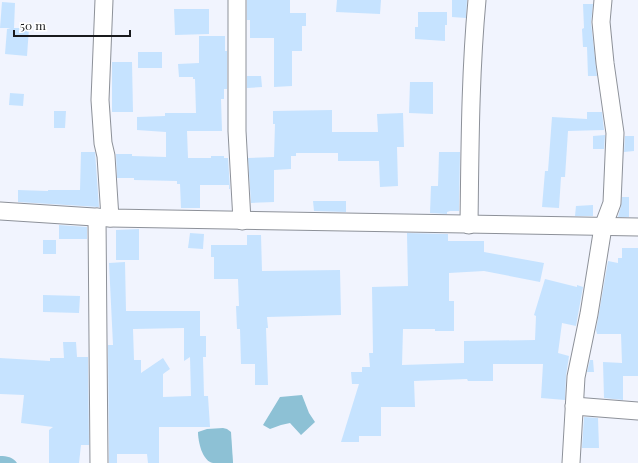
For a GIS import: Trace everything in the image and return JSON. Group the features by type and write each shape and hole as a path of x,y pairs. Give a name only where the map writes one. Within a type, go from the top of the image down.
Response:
{"street":[{"path":"99,463 103,218 106,156 103,143 100,100 104,0"},
{"path":"237,0 237,131 242,221"},
{"path":"469,224 474,30 477,0"},
{"path":"572,463 576,377 589,314 603,227 612,203 615,133 601,22 603,0"},
{"path":"0,211 103,218 638,227"},
{"path":"574,406 638,411"}],"water":[{"path":"302,395 309,413 315,422 301,435 290,423 270,429 263,425 280,397"},
{"path":"223,428 231,432 233,463 213,463 206,459 203,455 198,432 207,429"},
{"path":"0,456 10,457 17,463 0,463"}],"building":[{"path":"247,0 290,0 290,13 306,13 306,26 302,26 302,51 292,51 292,86 274,87 274,38 250,38 250,20 247,20"},
{"path":"337,0 381,0 380,14 336,12"},
{"path":"452,0 467,0 466,18 452,17"},
{"path":"2,2 15,3 14,28 29,28 27,56 5,54 7,29 11,28 0,28"},
{"path":"583,4 593,4 591,23 597,76 588,76 587,47 583,47"},
{"path":"174,9 209,9 209,34 175,35"},
{"path":"418,12 447,12 445,41 415,39 415,27 418,27"},
{"path":"199,36 225,36 225,51 227,51 227,89 224,89 224,99 221,99 222,131 187,131 188,158 211,158 211,156 224,156 224,158 228,158 230,189 229,185 200,185 200,208 181,208 180,184 177,184 177,181 117,178 116,154 166,157 166,132 137,130 137,117 165,116 165,113 196,113 195,79 193,79 193,77 179,77 178,64 199,63"},
{"path":"138,52 162,52 162,68 138,68"},
{"path":"112,62 132,62 133,112 112,112"},
{"path":"247,76 261,76 262,87 247,88"},
{"path":"410,82 433,82 433,114 409,113"},
{"path":"10,93 24,94 23,106 9,105"},
{"path":"332,110 332,132 378,132 377,114 403,113 404,147 397,147 398,186 380,187 379,161 338,161 338,153 296,153 296,156 291,156 291,169 274,170 274,202 251,203 248,158 274,157 275,124 273,124 273,111"},
{"path":"54,111 66,111 65,128 54,128"},
{"path":"587,112 602,112 604,130 568,131 565,177 561,177 559,208 542,207 545,171 548,171 552,117 587,119"},
{"path":"605,135 604,149 593,149 593,136"},
{"path":"625,136 634,136 634,151 624,152"},
{"path":"81,152 95,152 99,207 18,202 18,190 80,190"},
{"path":"439,152 460,152 459,211 450,211 447,212 447,214 430,213 431,186 438,186"},
{"path":"622,197 629,197 629,217 618,217"},
{"path":"313,201 346,201 346,212 314,211"},
{"path":"593,205 593,216 575,216 576,206"},
{"path":"59,225 87,227 87,239 59,239"},
{"path":"139,229 139,260 116,260 116,230"},
{"path":"190,233 204,234 203,249 188,248"},
{"path":"407,233 448,234 448,241 484,241 484,252 544,263 540,282 484,271 449,273 449,301 454,301 454,331 435,331 435,329 403,329 402,365 464,363 464,341 535,340 536,316 534,315 545,279 577,287 577,285 583,287 576,326 562,323 558,353 569,356 565,400 541,398 543,364 493,364 493,381 468,381 467,379 414,381 415,407 381,407 381,436 359,436 359,442 341,442 359,384 352,384 351,372 362,372 362,367 370,367 369,353 373,353 372,287 408,286"},
{"path":"247,235 261,235 262,271 340,270 341,315 267,317 268,385 255,385 255,364 241,364 240,329 237,329 236,306 239,306 238,279 214,279 214,257 211,257 211,245 247,245"},
{"path":"43,240 56,240 56,254 43,254"},
{"path":"622,248 638,248 638,376 623,376 623,400 604,398 603,362 622,363 621,334 597,334 596,330 608,261 618,263 618,258 622,258"},
{"path":"125,262 126,311 200,311 200,336 206,336 206,357 203,357 204,396 208,396 210,427 159,427 159,463 148,463 147,454 117,454 117,463 109,463 108,345 113,345 109,263","holes":["184,328 184,361 190,357 191,396 163,397 163,374 170,369 163,358 141,373 141,360 134,360 133,329"]},
{"path":"43,295 80,296 79,313 43,312"},
{"path":"63,342 76,342 77,357 88,357 89,445 81,445 79,463 49,463 49,430 53,427 21,423 24,395 0,394 0,358 50,361 50,358 64,358"},
{"path":"590,360 593,360 594,372 587,372"},
{"path":"584,417 598,418 599,448 582,448"}]}
